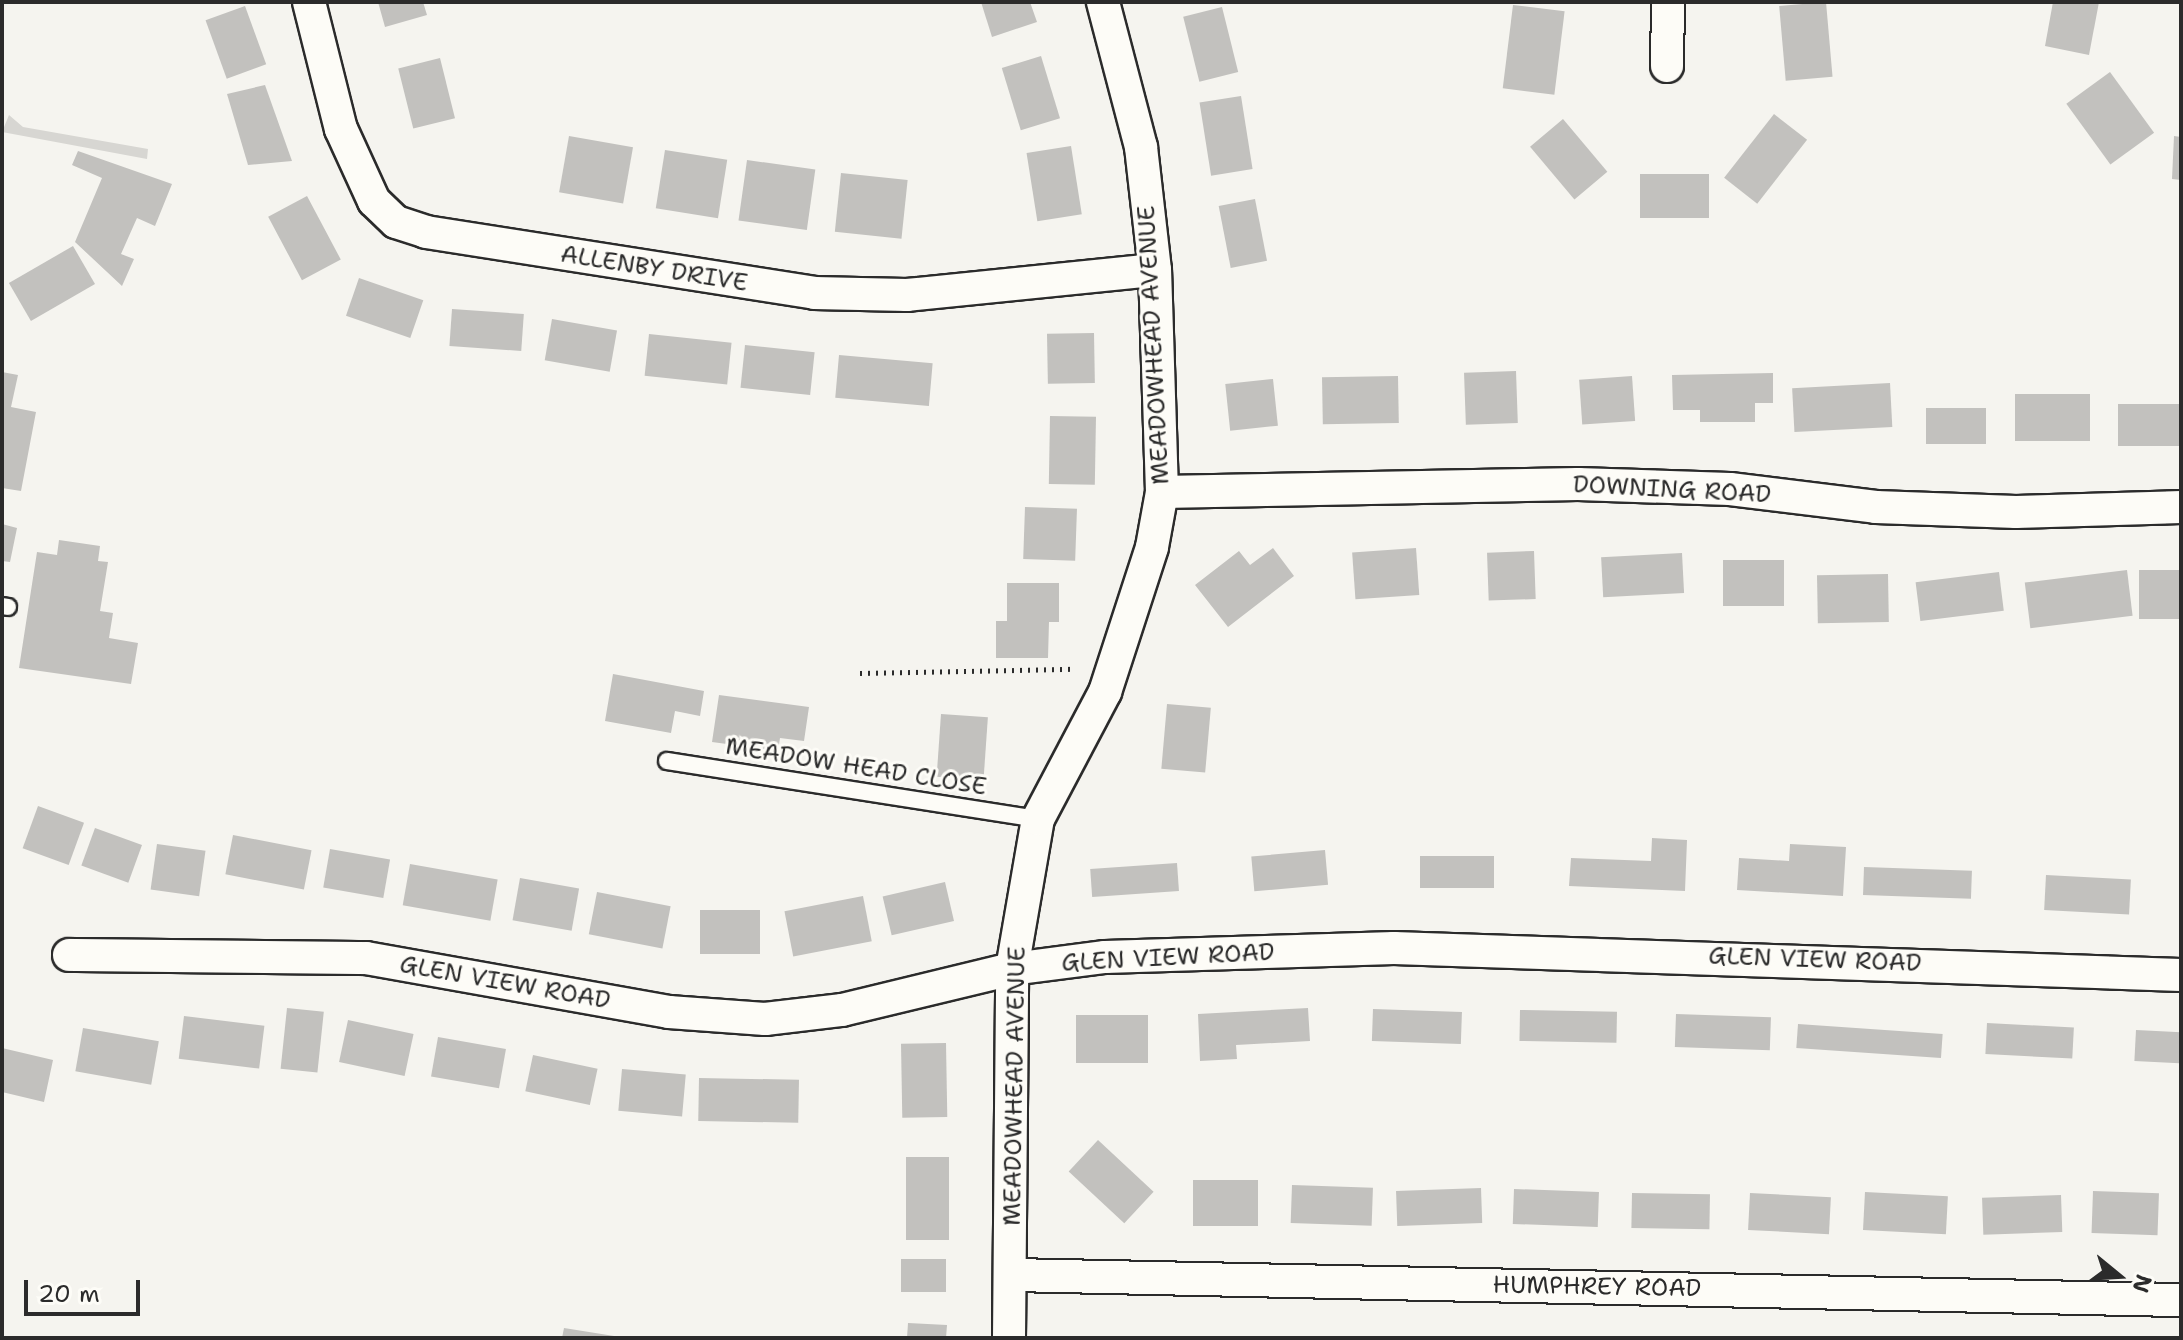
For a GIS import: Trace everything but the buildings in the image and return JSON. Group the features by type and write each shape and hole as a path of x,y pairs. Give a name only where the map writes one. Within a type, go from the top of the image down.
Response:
{"street":[{"name":"ALLENBY DRIVE","path":"309,2 341,129 374,201 396,222 426,232 814,293 907,295 1155,270"},
{"name":"MEADOWHEAD AVENUE","path":"1009,1338 1012,1275 1012,969 1038,819 1113,668 1152,547 1162,492 1155,270 1141,147 1103,2"},
{"path":"1667,66 1668,2"},
{"name":"DOWNING ROAD","path":"1162,492 1578,484 1730,489 1876,507 2016,512 2181,507"},
{"name":"GLEN VIEW ROAD","path":"69,955 366,958 669,1012 765,1019 842,1010 1012,969 1105,957 1394,948 2181,975"},
{"name":"HUMPHREY ROAD","path":"1012,1275 2181,1300"}],"lane":[{"name":"MEADOW HEAD CLOSE","path":"667,761 1038,819"}],"path":[{"path":"860,673 1113,668"}],"shaded area":[{"path":"9,115 23,127 148,149 147,159 2,132"}]}
